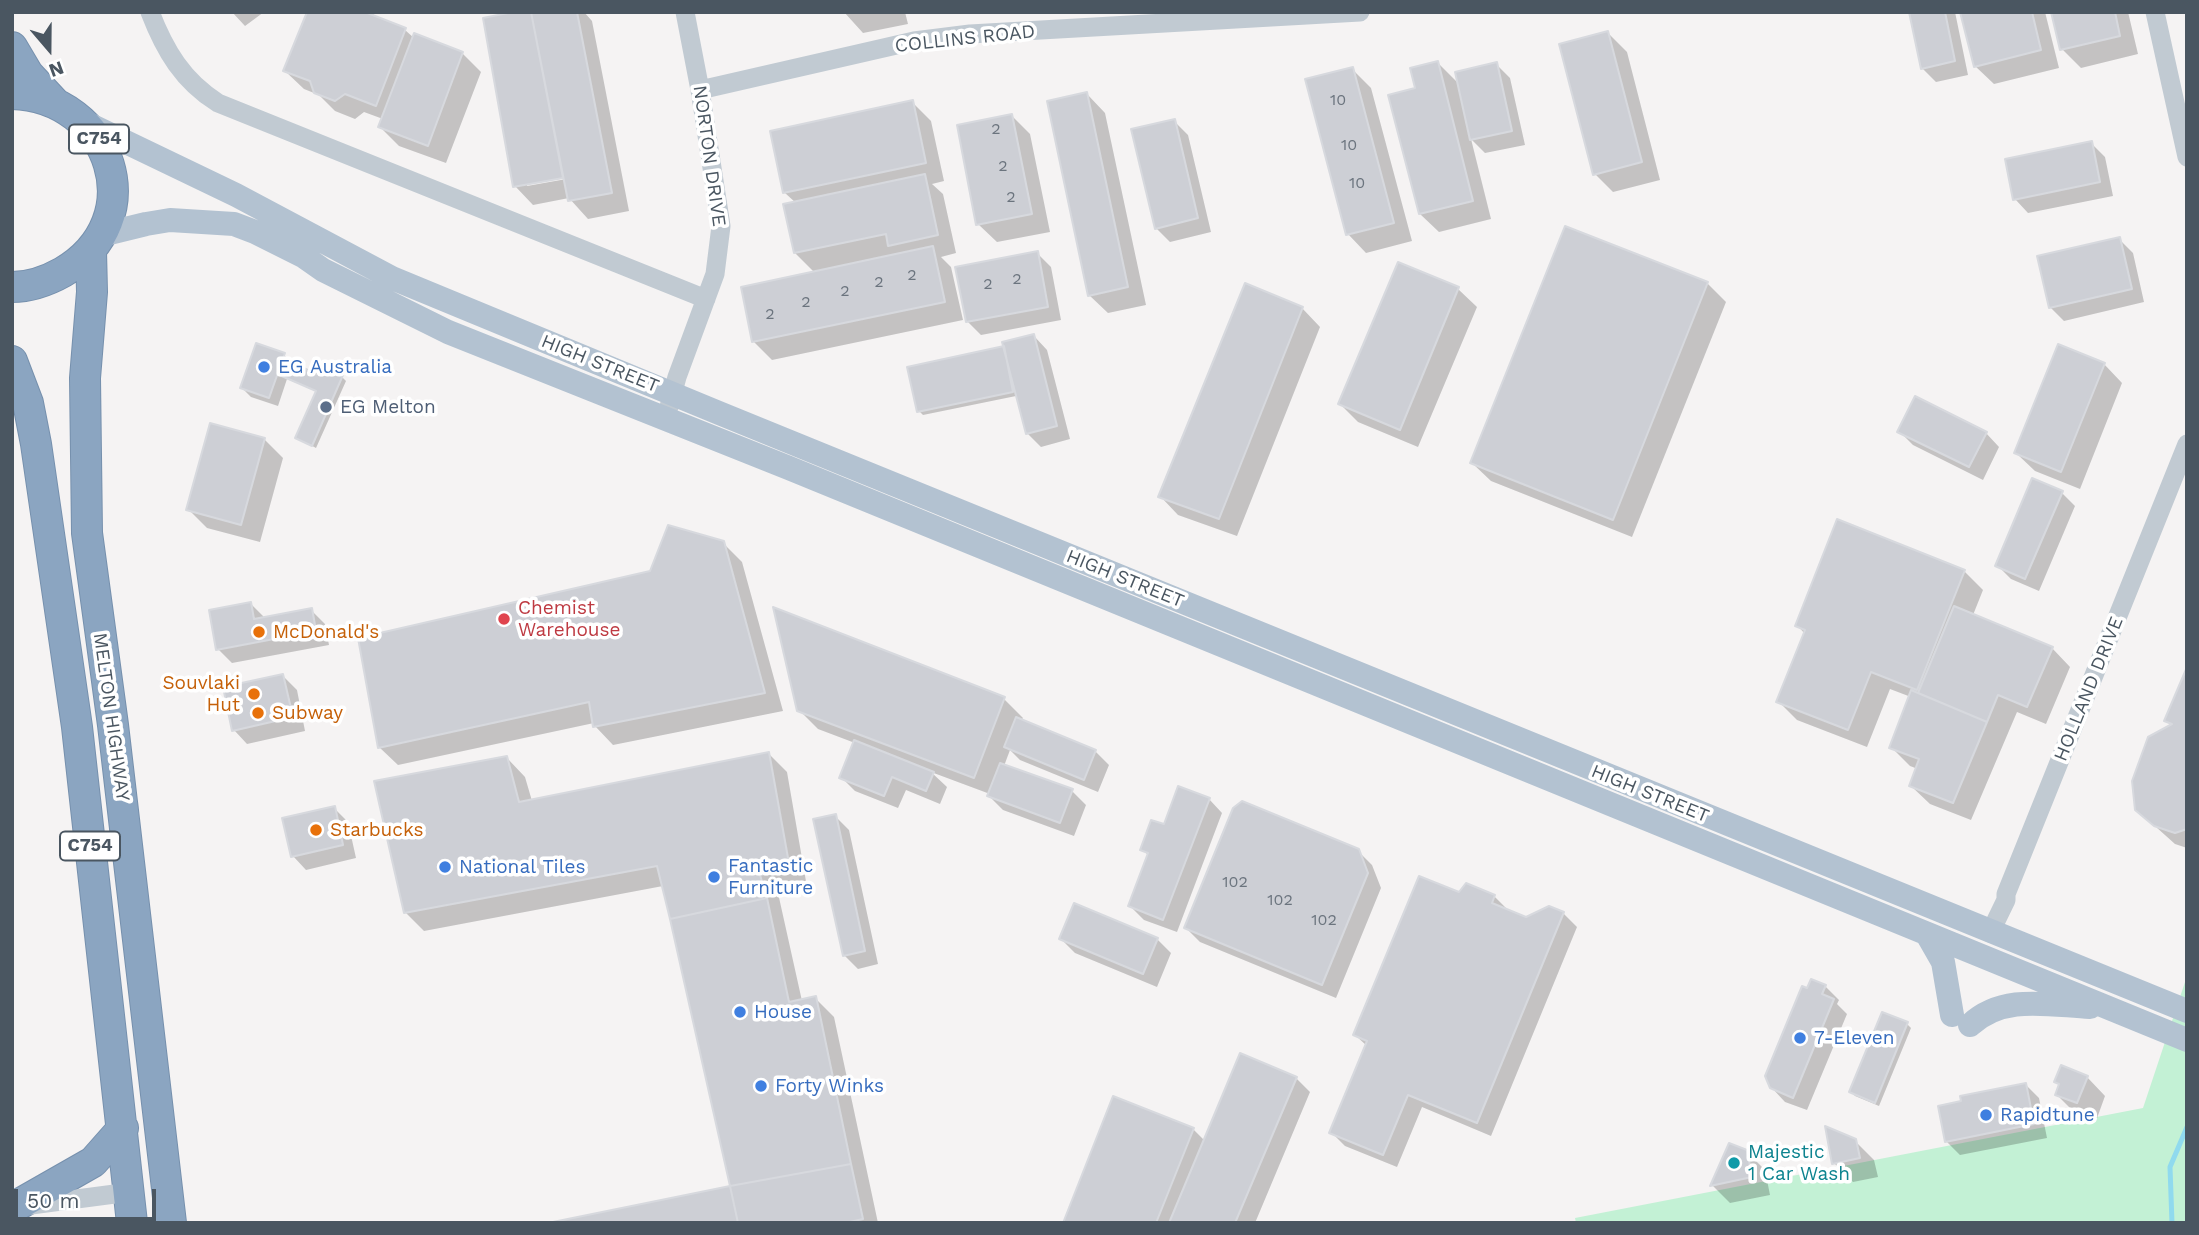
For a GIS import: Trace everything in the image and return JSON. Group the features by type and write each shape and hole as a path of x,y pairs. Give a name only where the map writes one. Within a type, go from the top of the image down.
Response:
{"highway":[{"name":"MELTON HIGHWAY","path":"12,47 29,74 66,111 98,137 108,157 114,184 109,214 96,243 85,378 88,533 170,1208"},
{"name":"MELTON HIGHWAY","path":"12,94 29,94 66,111"},
{"path":"12,287 48,281 96,243"},
{"name":"MELTON HIGHWAY","path":"12,362 27,403 36,444 75,713 130,1192 128,1222"},
{"path":"13,1207 93,1162 123,1128"},
{"path":"130,1192 170,1208"},
{"path":"128,1222 170,1208"}],"main road":[{"name":"HIGH STREET","path":"66,111 236,195 392,278 1990,933 2187,1011"},
{"name":"HIGH STREET","path":"96,243 146,224 170,220 234,224 256,232 303,256 323,270 448,332 2187,1040"},
{"path":"1981,956 1990,933"},
{"path":"1927,934 1943,962 1961,1020 2006,1004 2108,1008"}],"street":[{"path":"150,12 161,41 181,73 218,103 706,299"},
{"name":"NORTON DRIVE","path":"664,418 715,274 721,226 685,12"},
{"name":"COLLINS ROAD","path":"700,90 914,41 1360,12"},
{"path":"2155,12 2187,157"},
{"name":"HOLLAND DRIVE","path":"1990,933 2006,900 2006,894 2187,444"},
{"path":"13,1207 130,1192"}],"green space":[{"path":"2187,976 2187,1223 1576,1223 1575,1218 2143,1108"}],"building":[{"path":"307,12 365,12 406,28 376,106 345,94 335,101 314,93 310,81 283,71"},
{"path":"513,12 531,12 563,178 513,187 483,18"},
{"path":"531,12 577,12 612,193 568,201"},
{"path":"1909,12 1945,12 1955,61 1921,69"},
{"path":"1960,12 2032,12 2041,50 1974,67"},
{"path":"2051,12 2115,12 2120,36 2060,50"},
{"path":"1608,31 1642,162 1593,175 1559,44"},
{"path":"414,33 463,52 428,146 378,127"},
{"path":"1438,61 1473,201 1419,214 1388,95 1415,88 1410,68"},
{"path":"1497,62 1512,131 1470,140 1455,72"},
{"path":"1353,67 1394,223 1346,235 1305,79"},
{"path":"1087,92 1128,287 1088,296 1047,101"},
{"path":"913,100 926,163 783,193 770,131"},
{"path":"1012,114 1032,214 976,225 957,125"},
{"path":"1175,119 1198,218 1155,229 1131,129"},
{"path":"2092,141 2100,182 2013,200 2005,159"},
{"path":"925,174 938,235 888,246 886,234 794,253 783,204"},
{"path":"1565,226 1708,282 1613,520 1470,463"},
{"path":"2120,237 2132,289 2049,308 2037,256"},
{"path":"933,246 945,302 752,342 741,287"},
{"path":"1038,251 1048,307 966,322 955,267"},
{"path":"1398,262 1459,287 1400,430 1338,404"},
{"path":"1245,283 1303,307 1219,519 1158,497"},
{"path":"1034,334 1057,426 1026,434 1002,342"},
{"name":"EG Australia","path":"256,343 285,353 269,398 240,388"},
{"path":"2058,344 2105,363 2061,472 2014,453"},
{"path":"1004,346 1013,392 917,412 907,367"},
{"path":"283,359 317,374 321,366 343,375 312,446 295,438 316,391 277,374"},
{"path":"1915,396 1987,432 1969,467 1897,432"},
{"path":"210,423 265,438 241,525 186,510"},
{"path":"2032,478 2063,491 2025,579 1995,566"},
{"path":"1837,519 1965,570 1917,690 1871,672 1848,730 1776,702 1805,630 1795,626"},
{"path":"668,525 724,541 765,693 593,727 589,702 378,748 358,638 650,571"},
{"path":"251,602 254,619 312,608 316,631 216,650 209,610"},
{"path":"1954,606 2053,647 2027,707 1998,695 1987,722 1918,693"},
{"path":"773,607 1005,697 974,778 797,711"},
{"path":"2187,667 2187,829 2175,833 2154,826 2135,810 2132,781 2148,737 2172,724 2164,721"},
{"path":"283,674 293,717 232,731 223,687"},
{"path":"1911,690 1987,722 1953,803 1909,786 1919,759 1889,748"},
{"path":"1016,717 1096,750 1084,780 1004,747"},
{"path":"854,740 934,772 926,791 892,777 884,796 839,778"},
{"path":"769,752 790,869 760,875 767,898 670,919 657,866 404,913 374,781 507,756 519,802"},
{"path":"1000,763 1073,789 1060,823 987,796"},
{"path":"1178,786 1210,798 1163,920 1128,906 1148,853 1140,850 1151,820 1164,824"},
{"path":"1242,801 1359,849 1368,873 1322,985 1184,928 1233,808"},
{"path":"335,806 343,845 291,857 282,818"},
{"path":"836,814 865,951 843,956 813,819"},
{"path":"1419,876 1459,892 1466,883 1495,895 1492,903 1526,917 1549,906 1564,912 1477,1123 1408,1095 1383,1155 1329,1133 1367,1041 1353,1035"},
{"path":"767,898 789,1002 816,996 851,1164 730,1186 670,919"},
{"path":"1074,903 1158,938 1143,974 1059,939"},
{"name":"7-Eleven","path":"1811,979 1826,985 1822,994 1834,999 1793,1098 1770,1088 1765,1076 1802,986 1807,988"},
{"name":"7-Eleven","path":"1882,1012 1908,1022 1875,1103 1849,1092"},
{"path":"1240,1053 1297,1077 1235,1223 1169,1223"},
{"path":"2061,1065 2088,1076 2077,1103 2055,1095 2059,1084 2054,1082"},
{"name":"Rapidtune","path":"2026,1083 2034,1124 1945,1142 1938,1106 1961,1101 1960,1096"},
{"path":"1113,1096 1194,1128 1156,1223 1063,1223"},
{"path":"1825,1126 1856,1139 1860,1158 1832,1164"},
{"name":"Majestic 1 Car Wash","path":"1729,1143 1747,1150 1752,1177 1710,1186"},
{"path":"851,1164 863,1219 845,1223 738,1223 730,1186"},
{"path":"730,1186 738,1223 548,1223"}],"waterway":[{"path":"2172,1223 2170,1167 2187,1127"}],"place":[{"name":"EG Australia","path":"264,367"},
{"name":"EG Melton","path":"326,407"},
{"name":"Chemist Warehouse","path":"504,619"},
{"name":"McDonald's","path":"259,632"},
{"name":"Souvlaki Hut","path":"254,694"},
{"name":"Subway","path":"258,713"},
{"name":"Starbucks","path":"316,830"},
{"name":"National Tiles","path":"445,867"},
{"name":"Fantastic Furniture","path":"714,877"},
{"name":"House","path":"740,1012"},
{"name":"7-Eleven","path":"1800,1038"},
{"name":"Forty Winks","path":"761,1086"},
{"name":"Rapidtune","path":"1986,1115"},
{"name":"Majestic 1 Car Wash","path":"1734,1163"}]}
